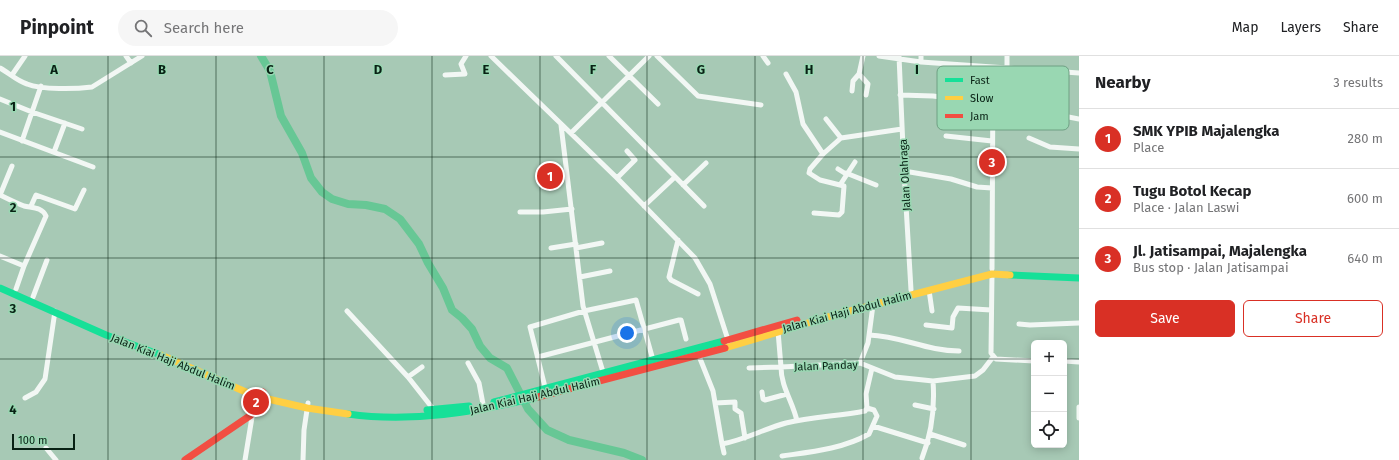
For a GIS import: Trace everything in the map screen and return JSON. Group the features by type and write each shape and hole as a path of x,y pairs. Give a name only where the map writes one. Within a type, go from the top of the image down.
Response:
{"main road":[{"name":"Jalan Kiai Haji Abdul Halim","path":"542,390 699,356 729,343 788,322 911,290 992,271 1079,274"},
{"name":"Jalan Kiai Haji Abdul Halim","path":"0,288 133,343 178,356 259,394 307,406 356,415 387,417 464,413 603,372 778,332 992,271 1079,278"},
{"name":"Jalan Kiai Haji Abdul Halim","path":"0,283 33,296 133,343"},
{"path":"185,460 218,439 246,417 252,409 259,394"},
{"name":"Jalan Kiai Haji Abdul Halim","path":"307,406 362,411 434,410 508,401"}],"street":[{"path":"12,75 25,56"},
{"path":"126,56 131,63"},
{"path":"0,68 25,84 67,88 92,86 142,56"},
{"path":"445,75 466,74 460,64 466,56"},
{"path":"491,56 617,178 696,258 704,271 715,299 729,343"},
{"path":"556,56 704,206"},
{"path":"609,56 658,104"},
{"path":"571,133 648,56"},
{"path":"657,56 698,96 761,105"},
{"path":"763,56 768,62"},
{"path":"852,91 853,81 859,74 863,56"},
{"path":"880,56 921,62 969,66"},
{"path":"921,56 921,62"},
{"name":"Jalan Olahraga","path":"899,58 911,290"},
{"path":"1069,72 1079,73"},
{"path":"786,74 796,92 803,124 823,154"},
{"path":"859,74 868,84 866,95"},
{"path":"22,141 41,86"},
{"path":"900,95 937,98"},
{"path":"0,99 32,112 82,129"},
{"path":"1069,117 1079,119"},
{"path":"826,119 841,138"},
{"path":"54,152 65,123"},
{"path":"561,125 584,311 595,342 603,372"},
{"path":"814,213 841,214 845,187 820,180 810,174 810,169 823,154 841,138 902,129"},
{"path":"992,130 991,353 993,357 1002,359 1031,361"},
{"path":"0,132 93,167"},
{"path":"946,136 992,141"},
{"path":"1029,138 1050,146 1079,149"},
{"path":"617,178 634,160 627,151"},
{"path":"840,185 855,162"},
{"path":"683,185 706,163"},
{"path":"12,166 0,195 26,206 31,206 43,212 46,216 24,266 16,289"},
{"path":"838,169 846,174 876,185"},
{"path":"904,171 951,179 977,187 992,188"},
{"path":"644,206 675,177"},
{"path":"31,206 36,195 75,209 84,190"},
{"path":"520,212 543,212 572,209"},
{"path":"678,240 669,277 671,280 698,294"},
{"path":"552,248 602,243"},
{"path":"0,256 24,266"},
{"path":"33,296 47,260"},
{"path":"580,276 610,271"},
{"path":"929,290 932,311"},
{"path":"542,390 538,357 530,326 584,311 634,300 637,302 653,360"},
{"path":"860,363 866,350 873,305"},
{"path":"926,325 952,328 953,317 958,308 991,310"},
{"path":"25,398 36,392 45,379 55,311"},
{"path":"347,311 408,377 434,410"},
{"path":"538,357 681,320 686,339"},
{"path":"1019,324 1079,323"},
{"name":"Jalan Panday","path":"778,332 781,368 860,363 895,377 934,381 975,376 980,374 993,357"},
{"path":"869,335 907,340 918,345 942,351 959,351"},
{"path":"699,356 713,391 724,453"},
{"path":"1067,361 1079,362"},
{"path":"468,363 479,384 483,404"},
{"path":"408,377 422,367"},
{"path":"749,368 781,368 781,379 794,409 797,421"},
{"path":"867,408 866,394 872,368"},
{"path":"922,458 928,443 934,409 934,381"},
{"path":"762,392 763,399 765,400 787,394"},
{"path":"715,403 735,402 735,409 740,412 746,438"},
{"path":"915,405 934,409"},
{"path":"304,460 302,453 307,406"},
{"path":"1079,407 1079,418"},
{"path":"722,444 730,443 773,427 797,421 859,412 867,408 874,410 876,414 869,434 855,441 813,452 782,456"},
{"path":"245,460 252,409"},
{"path":"873,426 928,443"},
{"path":"930,434 964,445"},
{"path":"46,448 56,460"}],"waterway":[{"path":"261,56 270,71 281,116 302,153 311,178 322,192 332,199 348,204 366,205 385,209 400,219 419,244 443,288 452,310 472,329 480,346 490,358 507,368 528,409 547,430 569,440 624,453 642,460"}],"traffic: fast":[{"path":"1010,275 1079,278"},
{"path":"0,288 106,335 161,355"},
{"path":"494,402 724,341"},
{"path":"348,414 419,417 491,407 538,397"},
{"path":"427,410 469,406"}],"traffic: slow":[{"path":"725,348 831,316 992,274 1010,275"},
{"path":"161,355 255,396 307,408 348,414"},
{"path":"248,410 257,391"}],"traffic: jam":[{"path":"724,341 797,320"},
{"path":"538,397 725,348"},
{"path":"185,460 251,415 263,392"}],"place":[{"name":"Jl. Jatisampai, Majalengka","path":"992,162"},
{"name":"SMK YPIB Majalengka","path":"550,176"},
{"name":"Tugu Botol Kecap","path":"256,402"}]}
